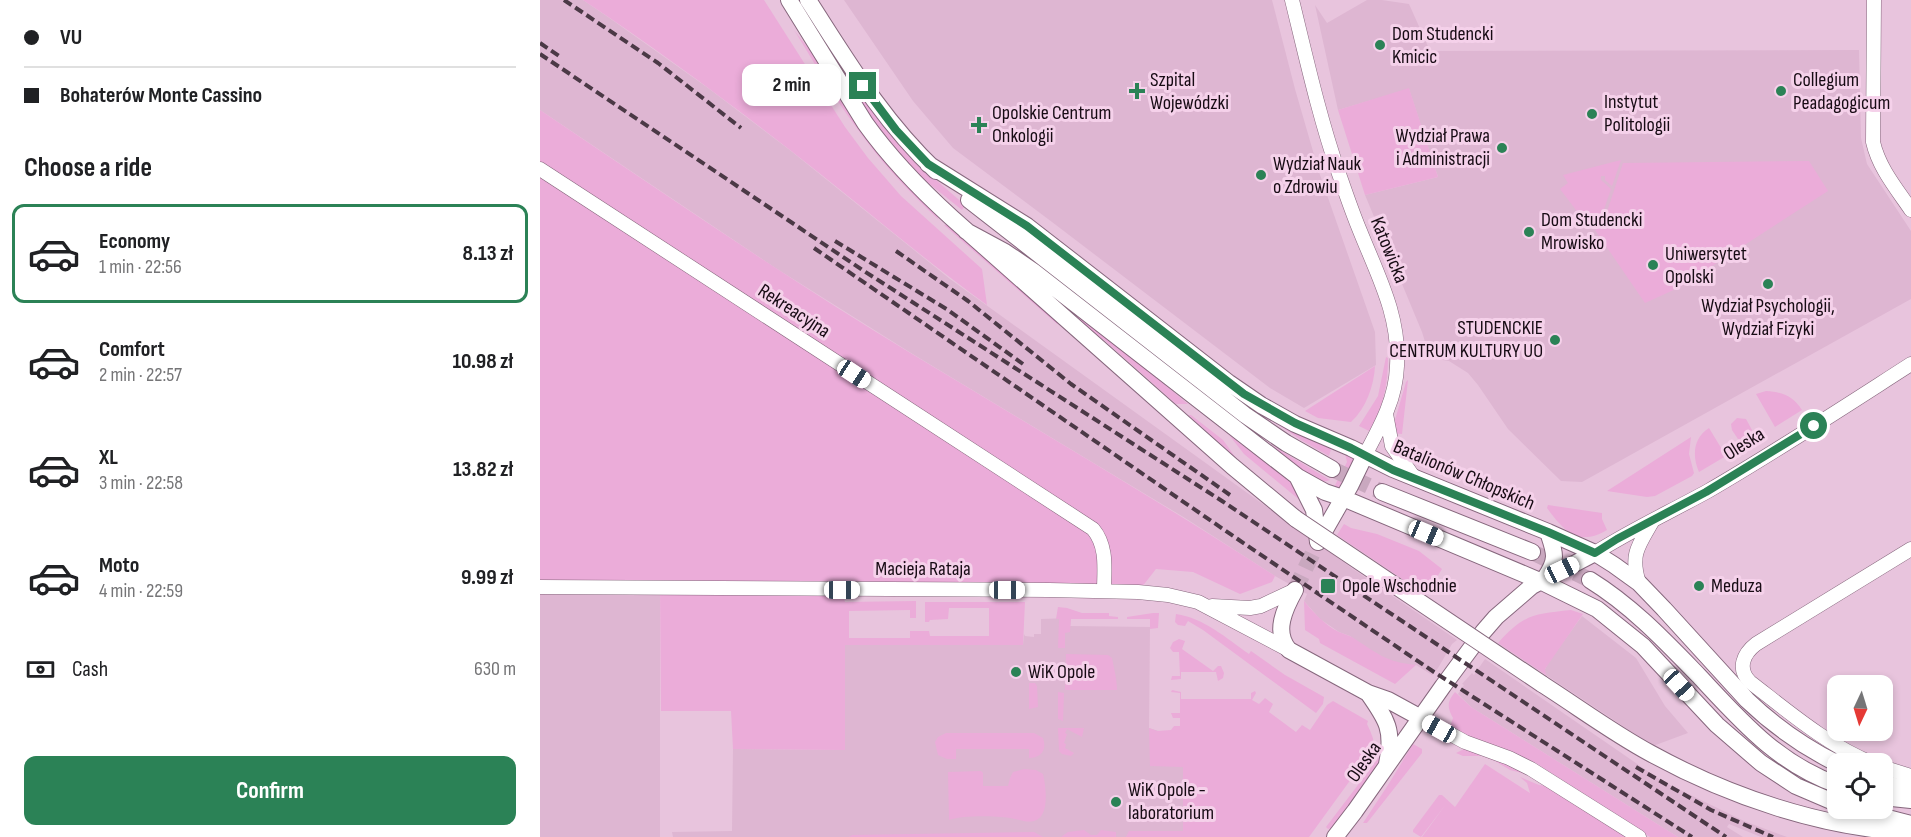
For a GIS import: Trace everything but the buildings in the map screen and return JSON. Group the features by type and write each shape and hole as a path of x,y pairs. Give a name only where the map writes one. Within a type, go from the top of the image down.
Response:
{"main road":[{"path":"789,0 841,86 878,141 912,180 966,231 1232,466 1296,519 1542,684 1649,752 1715,785 1767,804 1825,820 1892,832 1911,833"},
{"path":"808,0 874,103 904,140 960,193 1226,400 1286,443 1332,469"},
{"name":"Batalionów Chłopskich","path":"928,164 1027,226 1244,394 1287,420 1414,478 1595,553 1639,583 1764,717 1796,741 1827,759"},
{"path":"966,231 999,248 1033,271 1298,477 1325,492 1543,580 1597,609 1643,646 1717,725 1761,763 1796,786 1827,799"},
{"path":"1298,477 1314,510 1318,542 1365,455"},
{"path":"1382,492 1532,552"},
{"path":"1543,580 1554,563 1555,556 1548,532"},
{"name":"Oleska","path":"1335,837 1483,632 1511,603 1543,580 1595,553"},
{"path":"1590,580 1622,602 1644,621 1764,743 1812,774 1827,780"},
{"path":"1289,650 1282,639 1281,624 1295,590"},
{"name":"Macieja Rataja","path":"1289,650 1368,693 1388,700 1421,718"},
{"path":"1368,693 1383,714 1387,724 1390,744 1386,764"},
{"path":"1893,786 1911,790"},
{"path":"1893,798 1911,800"},
{"path":"1892,819 1911,824"}],"street":[{"name":"Katowicka","path":"1292,0 1337,169 1394,321 1397,368 1386,414"},
{"path":"1874,0 1873,142 1882,167 1911,210"},
{"name":"Rekreacyjna","path":"540,170 1093,530 1103,547 1104,591"},
{"name":"Oleska","path":"1595,553 1750,465 1911,364"},
{"path":"1365,455 1386,414"},
{"path":"1386,414 1392,446 1414,478"},
{"path":"1639,583 1635,571 1634,555 1653,520"},
{"path":"1849,753 1821,736 1750,682 1742,668 1744,658 1756,644 1911,549"},
{"name":"Macieja Rataja","path":"540,587 1104,591 1168,595 1207,606 1289,650"},
{"path":"1207,606 1250,608 1261,606 1295,590"},
{"path":"1421,718 1465,742 1509,758 1531,769 1639,837"},
{"path":"1893,770 1911,776"}],"shaded area":[{"path":"540,0 583,0 608,17 791,151 950,279 1353,569 1457,640 1452,644 1438,668 1432,675 1416,665 1404,665 1390,661 1350,636 1339,632 1320,619 1304,601 1307,594 774,267 540,110"},
{"path":"583,0 764,0 845,127 868,158 901,196 982,269 987,305 739,111 662,54"},
{"path":"796,0 802,0 929,174 965,205 962,210 912,170 874,124"},
{"path":"844,0 1272,0 1319,172 1375,332 1376,365 1304,408 1270,388 953,148 913,101"},
{"name":"Uniwersytet Opolski","path":"1367,0 1409,4 1430,51 1859,50 1861,138 1867,164 1911,231 1911,299 1582,482 1561,481 1508,429 1468,373 1449,361 1430,358 1422,332 1365,195 1438,177 1409,89 1338,110 1315,5 1327,23"},
{"path":"794,30 937,213 938,219 916,198 865,140"},
{"path":"1409,88 1438,177 1365,195 1338,110"},
{"path":"540,110 818,295 1275,576 1272,582 1240,594 1193,572 1156,569 1138,592 842,591 845,602 916,601 916,618 910,618 910,610 849,611 849,638 910,638 910,631 929,631 930,636 989,636 989,608 949,608 948,619 925,622 925,602 1025,602 1023,645 845,645 845,750 733,749 731,711 661,711 660,588 540,587"},
{"path":"1621,160 1612,186 1605,180 1605,176 1601,176 1601,180 1611,189 1601,218 1590,226 1560,189 1568,183 1563,175"},
{"path":"1809,161 1828,191 1678,288 1645,303 1595,230 1603,224 1623,163"},
{"path":"944,225 949,225 1059,322 1057,324"},
{"path":"1043,289 1118,346 1188,404 1176,404 1103,339 1100,341"},
{"path":"1386,357 1388,368 1384,396 1369,431 1359,426 1378,396"},
{"path":"1375,366 1368,396 1361,410 1351,422 1318,418 1305,411"},
{"path":"1408,380 1402,434 1393,433 1393,427"},
{"path":"1766,391 1787,396 1795,401 1802,410 1775,427 1756,394"},
{"path":"1256,410 1332,446 1329,456 1301,440"},
{"path":"1188,415 1223,440 1236,458"},
{"path":"1737,418 1746,419 1752,430 1749,438 1738,439 1732,430 1731,424"},
{"path":"1709,428 1726,456 1699,472 1695,460 1695,448 1700,437"},
{"path":"1229,435 1294,484 1302,502 1244,454"},
{"path":"1256,436 1330,480 1321,485"},
{"path":"1691,437 1689,454 1694,473 1692,476 1655,496 1647,497 1607,491"},
{"path":"1345,453 1356,454 1337,492 1332,491 1347,462"},
{"path":"1548,505 1602,513 1607,530 1588,537 1572,534 1559,524 1547,508"},
{"path":"1344,524 1419,551 1442,569 1426,595 1337,535"},
{"path":"540,587 660,588 660,837 540,837"},
{"path":"1304,601 1320,618 1341,633 1389,659 1416,665 1395,684 1320,643 1319,639 1305,630"},
{"path":"1058,607 1082,613 1109,613 1109,616 1118,617 1118,619 1071,619 1070,632 1065,633 1065,648 1058,648 1059,619 1056,619"},
{"path":"1571,610 1583,614 1545,669 1546,675 1498,643 1515,626 1530,617"},
{"path":"1159,613 1158,628 1150,629 1150,619 1127,619 1127,617"},
{"path":"1176,614 1205,624 1249,654 1251,651 1285,675 1324,697 1323,704 1316,713 1203,630 1188,621 1185,626 1178,625 1175,622"},
{"path":"1582,616 1636,658 1665,706 1688,733 1653,746 1546,675 1544,671 1550,660"},
{"name":"WiK Opole","path":"1071,618 1070,626 1150,627 1149,728 1177,737 1309,837 673,837 672,832 732,831 733,749 845,750 845,645 1023,645 1024,634 1034,637 1034,634 1041,634 1041,619"},
{"path":"1179,639 1185,641 1182,649 1213,671 1221,666 1224,673 1223,678 1218,681 1216,672 1181,672 1181,679 1171,680 1172,676 1180,676 1179,652 1173,652 1170,648 1173,642"},
{"path":"1066,654 1108,655 1112,658 1117,690 1065,690"},
{"path":"1485,659 1662,781 1744,821 1787,837 1761,837 1729,824 1727,827 1743,837 1678,837 1471,707 1458,694 1464,685 1462,684 1472,673 1474,675"},
{"path":"1029,683 1035,683 1037,686 1038,707 1029,709"},
{"path":"1172,690 1181,692 1181,699 1251,699 1251,693 1255,691 1252,700 1259,704 1265,698 1273,704 1269,712 1296,732 1302,725 1310,730 1327,705 1333,701 1368,721 1374,752 1357,776 1354,775 1309,837 1126,837 1129,831 1183,831 1183,767 1150,766 1149,728 1157,731 1171,730 1174,726 1180,726 1180,718 1173,718 1171,713 1180,713 1180,693 1171,692"},
{"path":"1058,692 1064,693 1063,721 1058,719"},
{"path":"1455,692 1471,707 1678,837 1650,837 1536,763 1510,751 1474,739 1450,727 1453,718 1449,705"},
{"path":"1058,728 1084,728 1082,737 1067,729 1065,733 1067,734 1065,748 1074,753 1071,756 1059,751"},
{"path":"1384,730 1382,756 1369,782 1335,827 1328,829 1326,827 1380,756 1382,747 1380,732"},
{"path":"946,733 1034,733 1043,738 1044,749 1040,755 1029,758 1029,749 956,749 956,759 947,759 938,755 935,742 938,737"},
{"path":"1413,744 1422,749 1422,753 1367,823 1363,823 1388,785"},
{"path":"1464,749 1510,765 1530,775 1510,770 1482,756 1463,756 1456,753"},
{"path":"1485,764 1530,793 1527,783 1520,777 1547,786 1629,837 1422,837 1446,804 1421,837 1413,832 1439,795 1455,807"},
{"path":"1024,769 1036,770 1043,774 1046,801 1043,814 1039,818 1028,822 979,816 949,820 948,772 981,771 983,786 1008,786 1013,772"},
{"path":"1084,830 1091,835 1097,835 1101,830 1116,832 1116,837 1061,837 1068,832"},
{"path":"1034,832 1043,837 849,837 852,835"}],"tunnel":[{"path":"1332,469 1382,492"},
{"path":"1295,590 1318,542"},
{"path":"1532,552 1590,580"}],"railway":[{"path":"564,0 658,63 741,128"},
{"path":"540,43 559,56"},
{"path":"540,54 864,271 1222,501 1726,837"},
{"path":"835,241 948,310 1023,364"},
{"path":"814,248 1434,672 1692,837"},
{"path":"896,251 968,301 1071,384 1230,495"},
{"path":"1636,767 1711,810 1773,837"}],"place":[{"name":"Dom Studencki Kmicic","path":"1380,45"},
{"name":"Szpital Wojewódzki","path":"1137,91"},
{"name":"Collegium Peadagogicum","path":"1781,91"},
{"name":"Instytut Politologii","path":"1592,114"},
{"name":"Opolskie Centrum Onkologii","path":"979,125"},
{"name":"Wydział Prawa i Administracji","path":"1502,148"},
{"name":"Wydział Nauk o Zdrowiu","path":"1261,175"},
{"name":"Dom Studencki Mrowisko","path":"1529,232"},
{"name":"Uniwersytet Opolski","path":"1653,265"},
{"name":"Wydział Psychologii, Wydział Fizyki","path":"1768,284"},
{"name":"STUDENCKIE CENTRUM KULTURY UO","path":"1555,340"},
{"name":"Opole Wschodnie","path":"1328,586"},
{"name":"Meduza","path":"1699,586"},
{"name":"WiK Opole","path":"1016,672"},
{"name":"WiK Opole - laboratorium","path":"1116,802"}],"route":[{"path":"863,86 904,140 928,164 1027,226 1261,405 1393,470 1595,553 1706,492 1814,426"}]}
